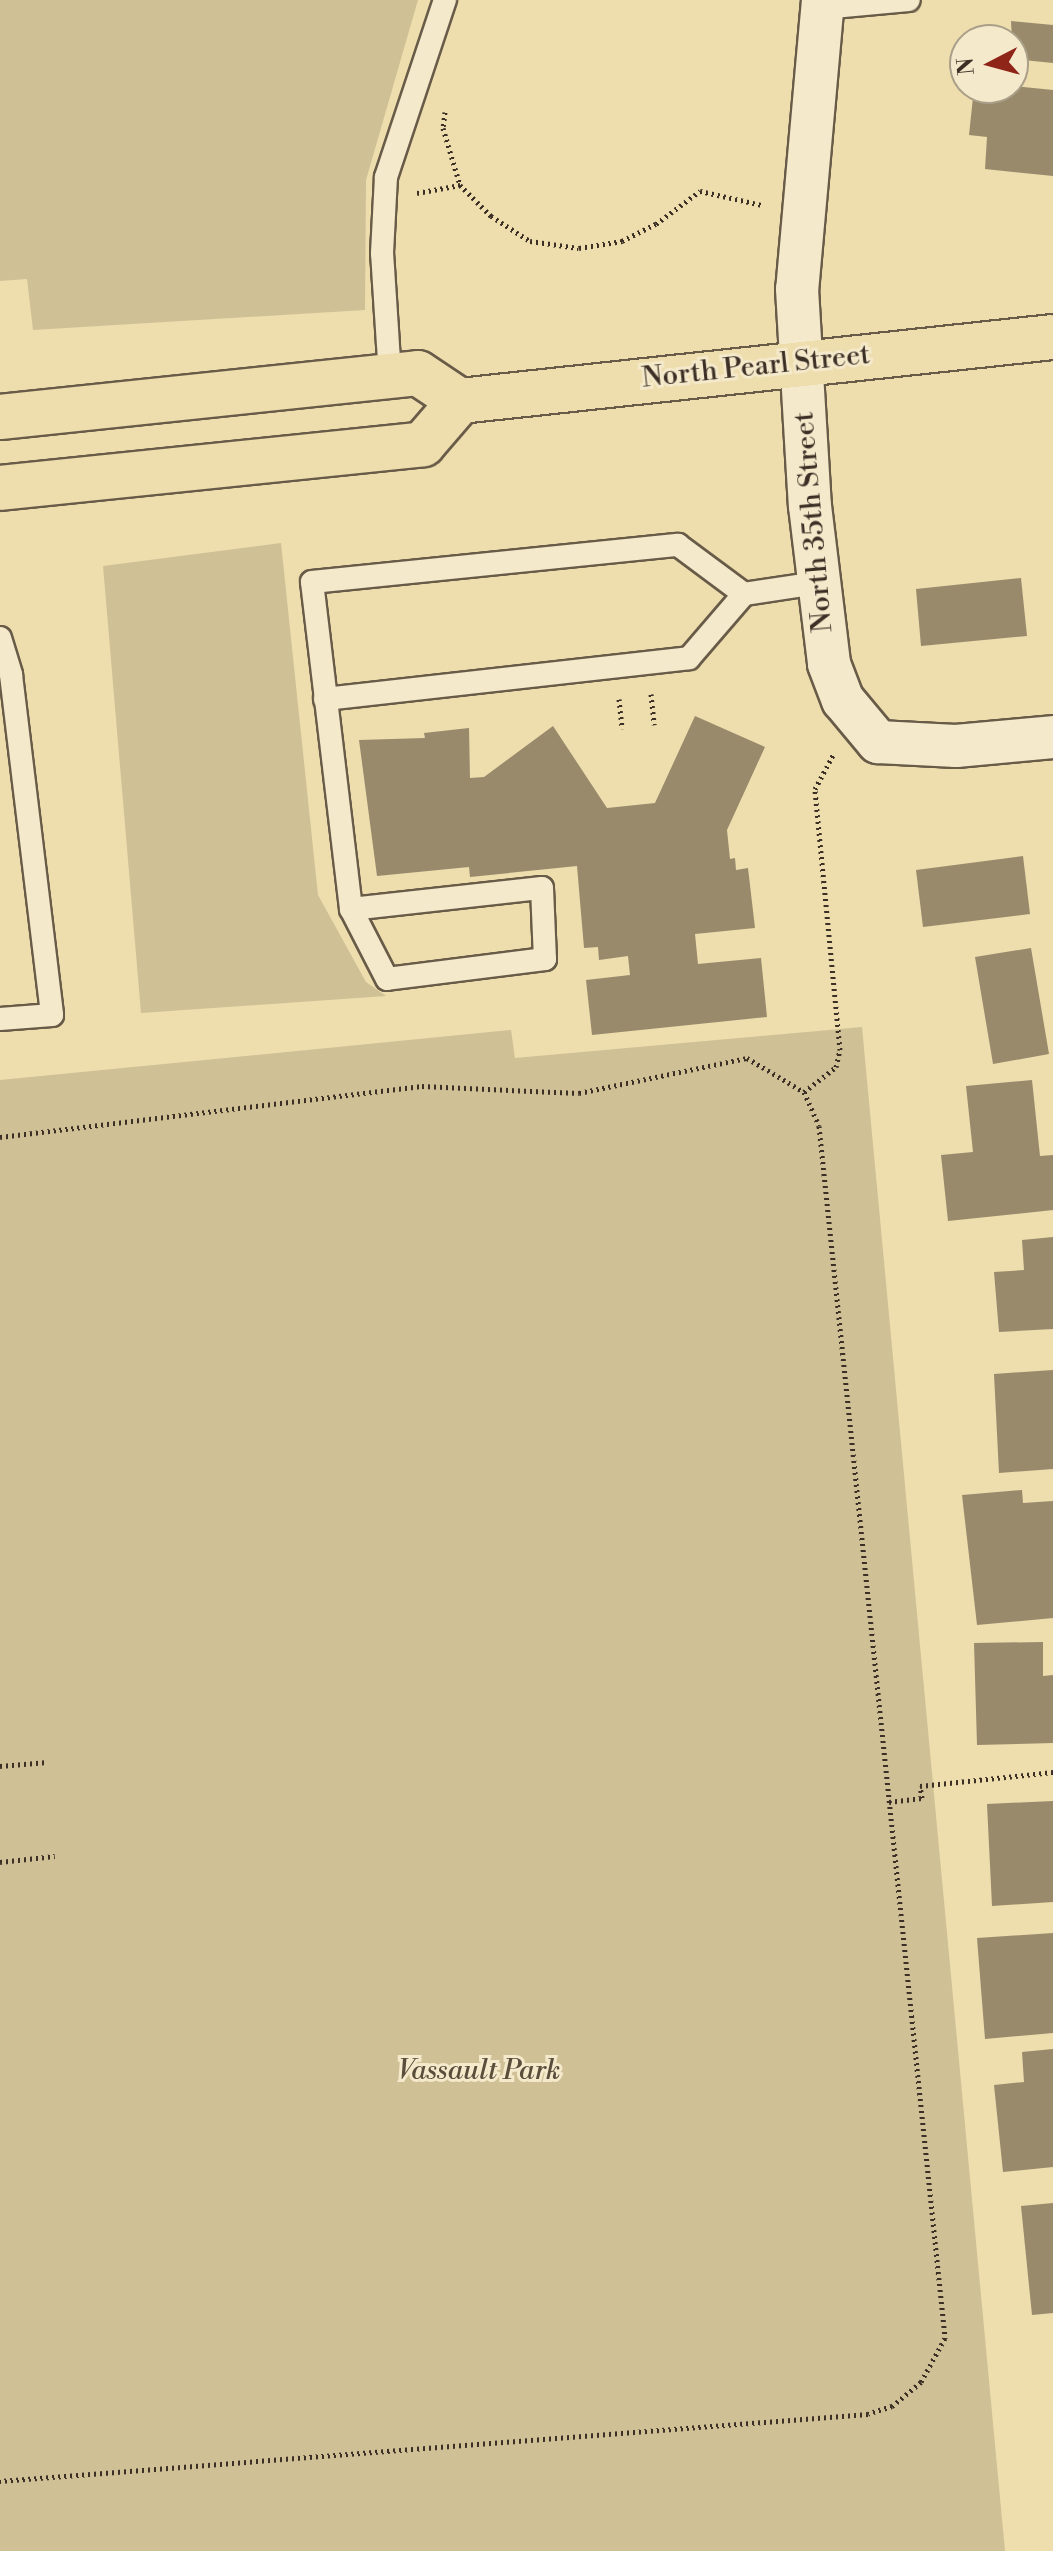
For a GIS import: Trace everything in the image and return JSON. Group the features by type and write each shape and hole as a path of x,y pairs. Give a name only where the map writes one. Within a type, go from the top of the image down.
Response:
{"main road":[{"name":"North Pearl Street","path":"460,401 800,361 1053,337"},
{"path":"0,417 418,373 460,401 423,444 0,488"}],"street":[{"name":"North 35th Street","path":"823,4 797,289 800,361 817,583 829,664 866,729"},
{"path":"866,729 956,746 1053,737"}],"lane":[{"path":"390,376 382,253 386,177 445,0"},
{"path":"823,4 909,0"},
{"path":"351,909 542,888 545,959 387,979 351,909 312,582 678,545 744,594"},
{"path":"325,699 689,658 744,594 817,583"},
{"path":"0,638 11,675 52,1015 0,1019"}],"path":[{"path":"446,104 443,128 460,185 491,216 530,241 579,248 622,241 656,224 700,191 762,205"},
{"path":"416,194 460,185"},
{"path":"804,1092 836,1067 840,1050 815,789 866,729"},
{"path":"0,1137 422,1086 579,1093 747,1058 804,1092 819,1126 945,2338 921,2382 892,2406 868,2414 0,2481"},
{"path":"0,1766 48,1762"},
{"path":"889,1802 922,1798 920,1786 1053,1772"},
{"path":"0,1862 55,1856"}],"green space":[{"path":"0,0 418,0 366,180 365,310 33,330 27,279 0,281"},
{"path":"281,543 318,895 366,982 386,996 141,1013 103,566"},
{"name":"Vassault Park","path":"862,1027 1005,2551 0,2551 0,1080 511,1030 515,1058"}],"building":[{"path":"1011,21 1053,25 1053,63 1029,61 1029,24 1011,24"},
{"path":"1029,88 1053,90 1053,176 985,169 987,137 969,135 972,104 1029,104"},
{"path":"1021,578 1027,636 921,646 916,589"},
{"path":"695,716 765,747 727,830 730,859 735,858 736,870 748,868 755,928 695,934 698,964 761,958 767,1017 592,1035 586,980 630,975 628,956 599,960 598,947 584,948 577,866 470,877 469,867 377,876 359,740 425,738 424,733 469,728 470,778 484,777 553,726 607,808 655,803"},
{"path":"1023,856 1030,914 923,927 916,870"},
{"path":"1031,948 1049,1054 993,1064 975,957"},
{"path":"1032,1080 1040,1156 1053,1155 1053,1210 948,1221 941,1155 973,1152 966,1086"},
{"path":"1053,1237 1053,1329 999,1332 994,1272 1024,1270 1022,1240"},
{"path":"1053,1370 1053,1469 999,1473 994,1374"},
{"path":"1022,1490 1023,1503 1053,1501 1053,1618 977,1625 962,1495"},
{"path":"1043,1642 1043,1676 1053,1675 1053,1743 977,1745 974,1643"},
{"path":"1053,1801 1053,1902 992,1906 987,1804"},
{"path":"1053,1933 1053,2033 985,2039 977,1938"},
{"path":"1053,2049 1053,2167 1003,2172 994,2085 1024,2082 1022,2052"},
{"path":"1053,2203 1053,2313 1032,2315 1021,2206"}]}
